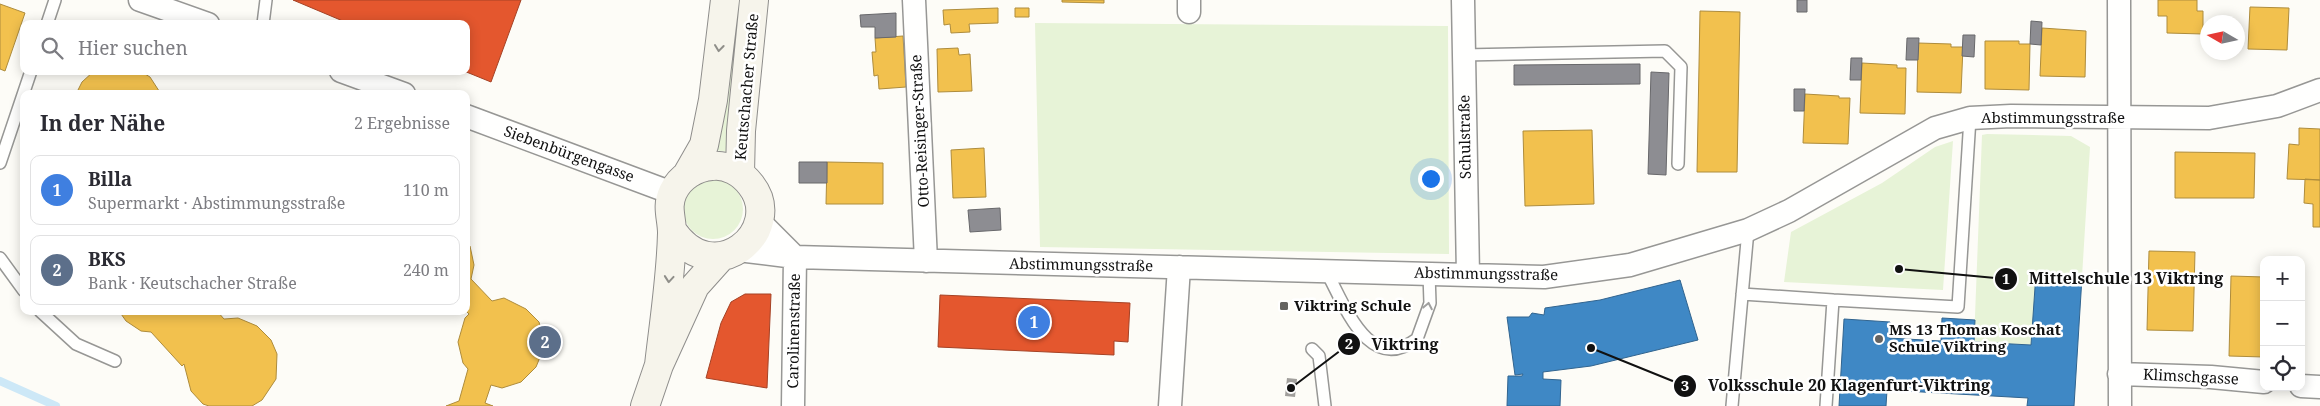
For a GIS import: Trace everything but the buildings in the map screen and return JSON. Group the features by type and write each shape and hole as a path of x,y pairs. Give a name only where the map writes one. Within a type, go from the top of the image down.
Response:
{"main road":[{"name":"Keutschacher Straße","path":"740,173 740,131 754,0"},
{"name":"Keutschacher Straße","path":"659,365 672,230 668,211 680,183 704,145 713,100 720,2"},
{"name":"Keutschacher Straße","path":"645,406 659,365 695,286 729,254 752,238 759,221 759,203 752,186 740,173 714,165 701,168 680,183"},
{"path":"672,230 680,242 692,252 706,257 729,254"}],"street":[{"path":"140,0 197,20"},
{"name":"Otto-Reisinger-Straße","path":"914,0 926,261"},
{"name":"Schulstraße","path":"1463,0 1468,275"},
{"path":"2119,0 2120,406"},
{"path":"352,75 393,90"},
{"name":"Abstimmungsstraße","path":"729,254 1544,277 1630,265 1714,242 1748,230 1789,211 1935,128 1970,118 2011,116 2209,118 2277,106 2320,90"},
{"name":"Siebenbürgengasse","path":"470,117 680,183"},
{"path":"759,221 795,257"},
{"name":"Carolinenstraße","path":"793,406 795,257"},
{"path":"1176,405 1179,267"},
{"name":"Klimschgasse","path":"2119,374 2211,377 2260,382"},
{"path":"2305,386 2320,387"}],"lane":[{"path":"48,20 55,0"},
{"path":"264,20 266,0"},
{"path":"1463,55 1665,51 1681,67 1678,164"},
{"path":"25,90 30,75"},
{"path":"0,163 20,104"},
{"path":"1742,294 1958,308 1970,118"},
{"path":"1732,406 1748,230"},
{"path":"0,258 20,286"},
{"path":"1326,271 1358,329 1370,342 1384,349 1396,351 1418,339 1430,303 1429,274"},
{"path":"1826,406 1833,300"},
{"path":"44,315 76,344 115,361"},
{"path":"1312,349 1319,356 1325,406"}],"green space":[{"path":"735,0 745,0 728,152 714,150"},
{"path":"1035,23 1448,26 1449,254 1040,247"},
{"path":"1982,135 2071,136 2090,147 2082,277 2036,274 2031,345 1974,342"},
{"path":"1953,141 1943,290 1784,282 1791,232 1882,183 1935,147"},
{"path":"713,179 729,184 734,188 738,193 743,209 738,225 734,230 729,234 713,239 697,234 692,230 688,225 683,209 688,193 692,188 697,184"}],"waterway":[{"path":"0,381 56,406"}],"place":[{"name":"Mittelschule 13 Viktring","path":"1899,269"},
{"name":"Viktring Schule","path":"1284,306"},
{"name":"Billa","path":"1034,322"},
{"name":"MS 13 Thomas Koschat Schule Viktring","path":"1879,339"},
{"name":"BKS","path":"545,342"},
{"name":"Volksschule 20 Klagenfurt-Viktring","path":"1591,348"},
{"name":"Viktring","path":"1291,388"}]}
